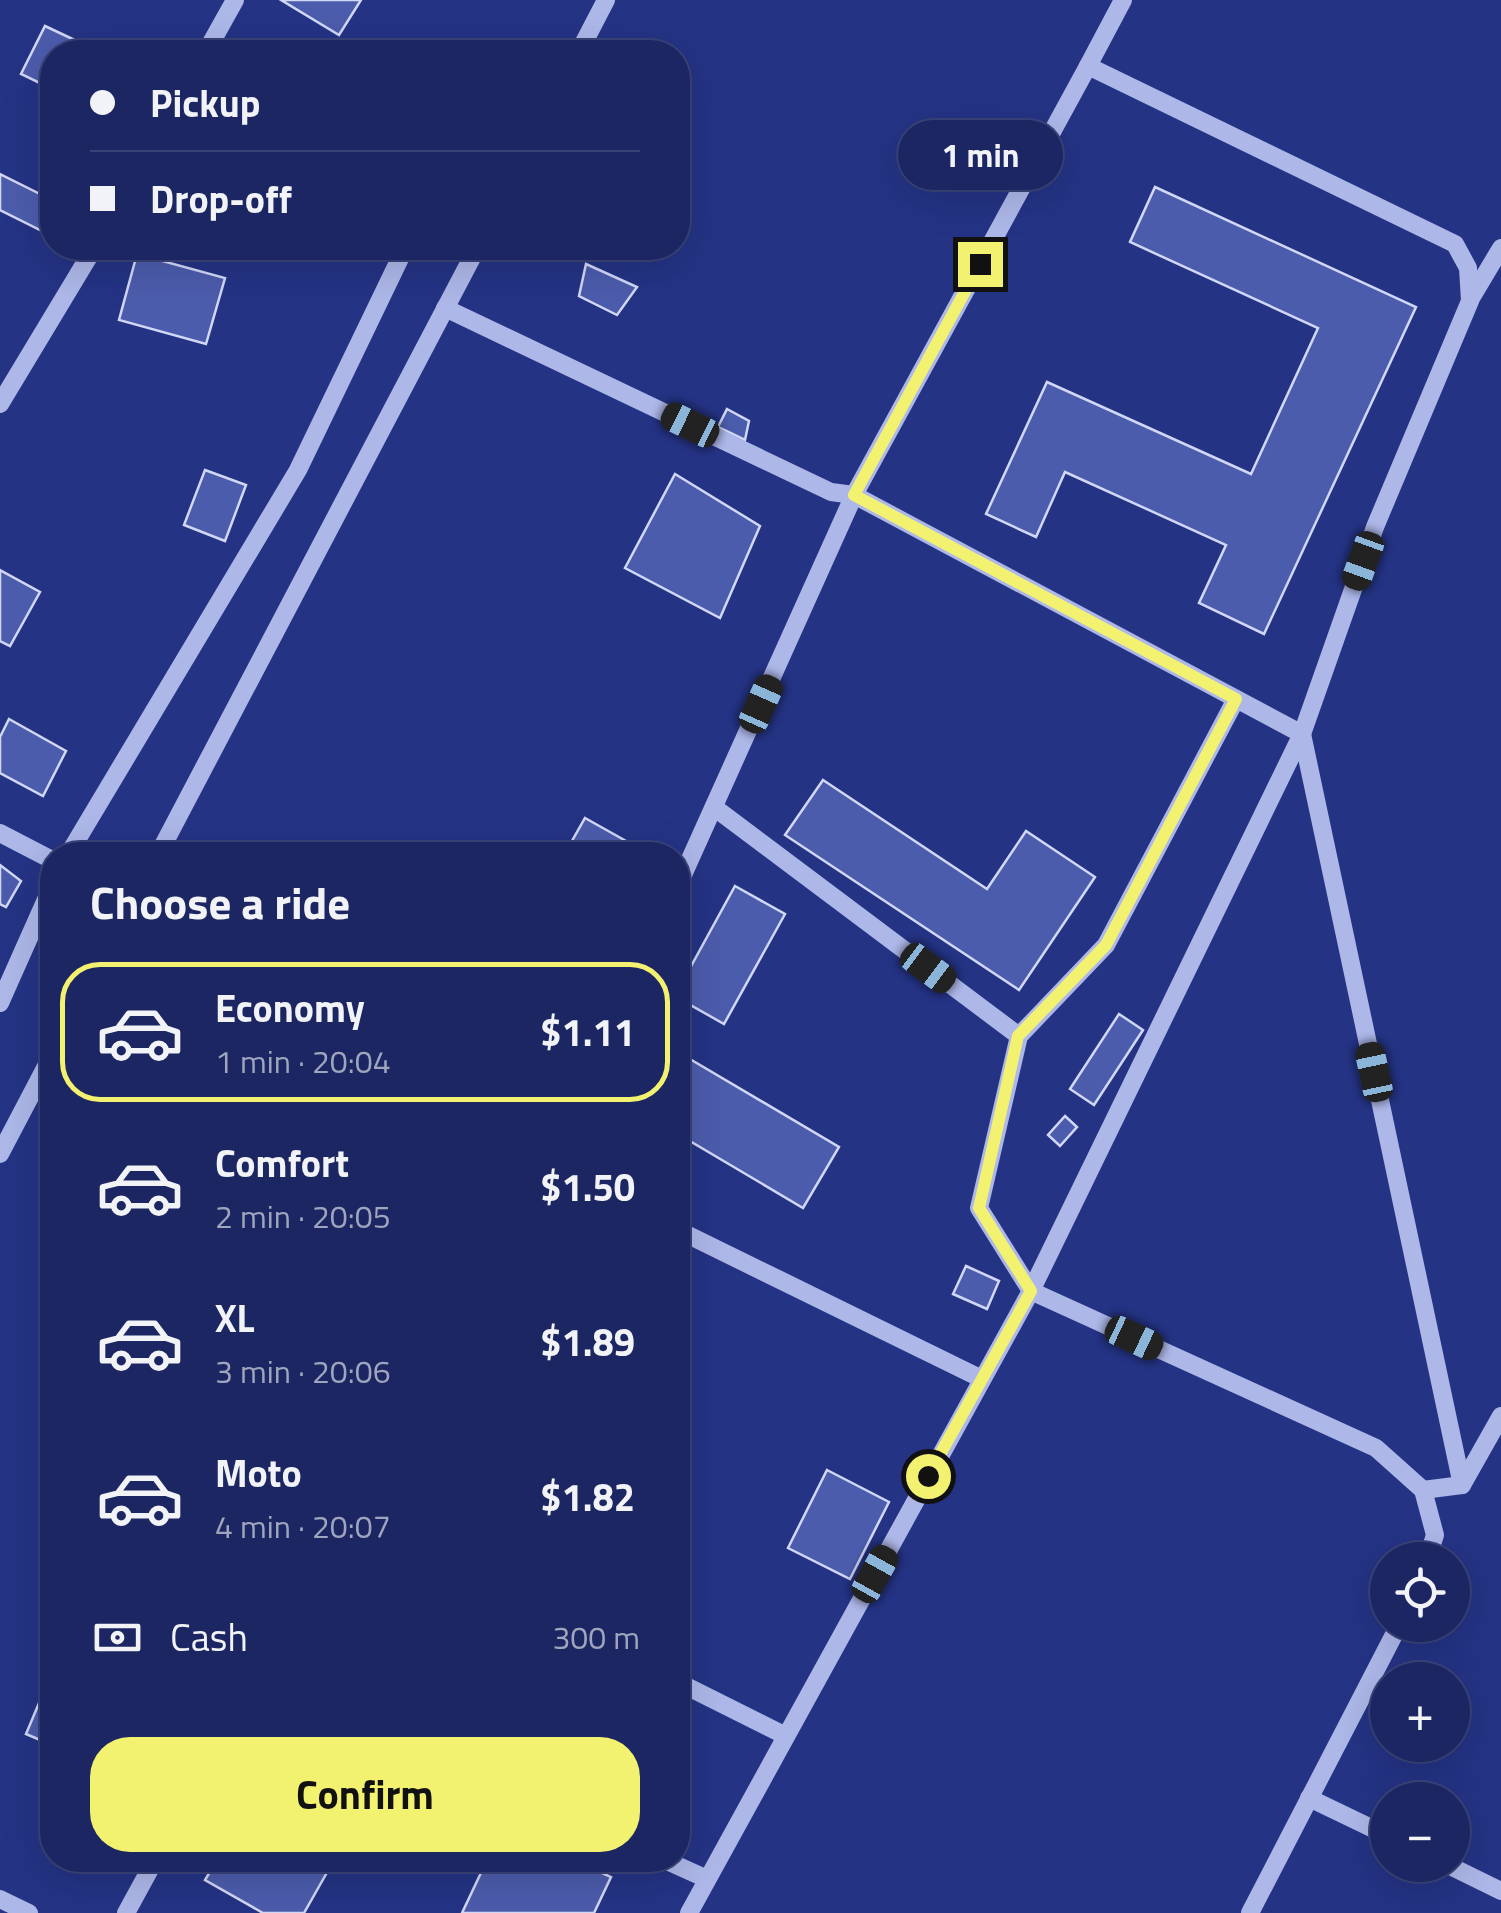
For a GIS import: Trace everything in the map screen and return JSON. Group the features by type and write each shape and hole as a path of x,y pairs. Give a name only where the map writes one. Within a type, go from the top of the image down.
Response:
{"street":[{"path":"213,40 236,0"},
{"path":"585,40 606,0"},
{"path":"690,861 854,495 1123,0"},
{"path":"1088,66 1455,244 1468,268 1470,301"},
{"path":"688,1913 1031,1291 1302,734 1376,526 1470,301 1501,248"},
{"path":"0,404 87,260"},
{"path":"76,842 298,470 399,260"},
{"path":"165,842 470,260"},
{"path":"445,308 830,492 854,495 1302,734"},
{"path":"1236,699 1106,945 1018,1036 979,1208 1031,1291 1376,1448 1423,1490 1435,1535 1433,1542"},
{"path":"1302,734 1462,1485"},
{"path":"715,808 1018,1036"},
{"path":"0,833 40,854"},
{"path":"0,1003 40,913"},
{"path":"0,1154 40,1077"},
{"path":"690,1236 982,1379"},
{"path":"1462,1485 1501,1416"},
{"path":"1423,1490 1462,1485"},
{"path":"1250,1913 1390,1642"},
{"path":"690,1688 786,1736"},
{"path":"1310,1798 1370,1827"},
{"path":"690,1871 707,1879"},
{"path":"126,1913 148,1872"},
{"path":"1470,1876 1501,1891"},
{"path":"0,1899 29,1913"}],"building":[{"path":"281,0 361,0 339,35"},
{"path":"45,26 75,40 40,40 40,83 21,74"},
{"path":"0,174 40,194 40,230 0,210"},
{"path":"1155,187 1416,307 1264,634 1199,603 1226,545 1065,472 1036,537 986,514 1047,382 1251,474 1318,328 1130,242"},
{"path":"135,260 159,260 225,278 206,344 119,320"},
{"path":"586,264 637,287 617,315 579,296"},
{"path":"727,409 749,421 745,440 718,427"},
{"path":"205,470 246,485 225,541 184,525"},
{"path":"675,474 760,526 720,618 625,568"},
{"path":"0,570 40,592 10,646 0,641"},
{"path":"9,719 66,751 43,796 0,773 0,737"},
{"path":"823,780 987,889 1026,831 1095,877 1019,990 785,835"},
{"path":"585,818 628,842 571,842"},
{"path":"0,865 21,881 6,907 0,904"},
{"path":"735,886 785,914 724,1024 690,1005 690,968"},
{"path":"1119,1014 1143,1030 1094,1105 1070,1089"},
{"path":"690,1059 839,1147 803,1208 690,1141"},
{"path":"1065,1116 1077,1127 1060,1146 1048,1135"},
{"path":"966,1266 999,1281 987,1309 953,1294"},
{"path":"827,1470 889,1502 850,1579 788,1548"},
{"path":"40,1701 40,1740 26,1734"},
{"path":"210,1872 327,1872 304,1913 263,1913 205,1880"},
{"path":"481,1872 600,1872 611,1877 594,1913 462,1913"}],"route":[{"path":"928,1476 1031,1291 979,1208 1018,1036 1106,945 1236,699 854,495 980,264"}]}
